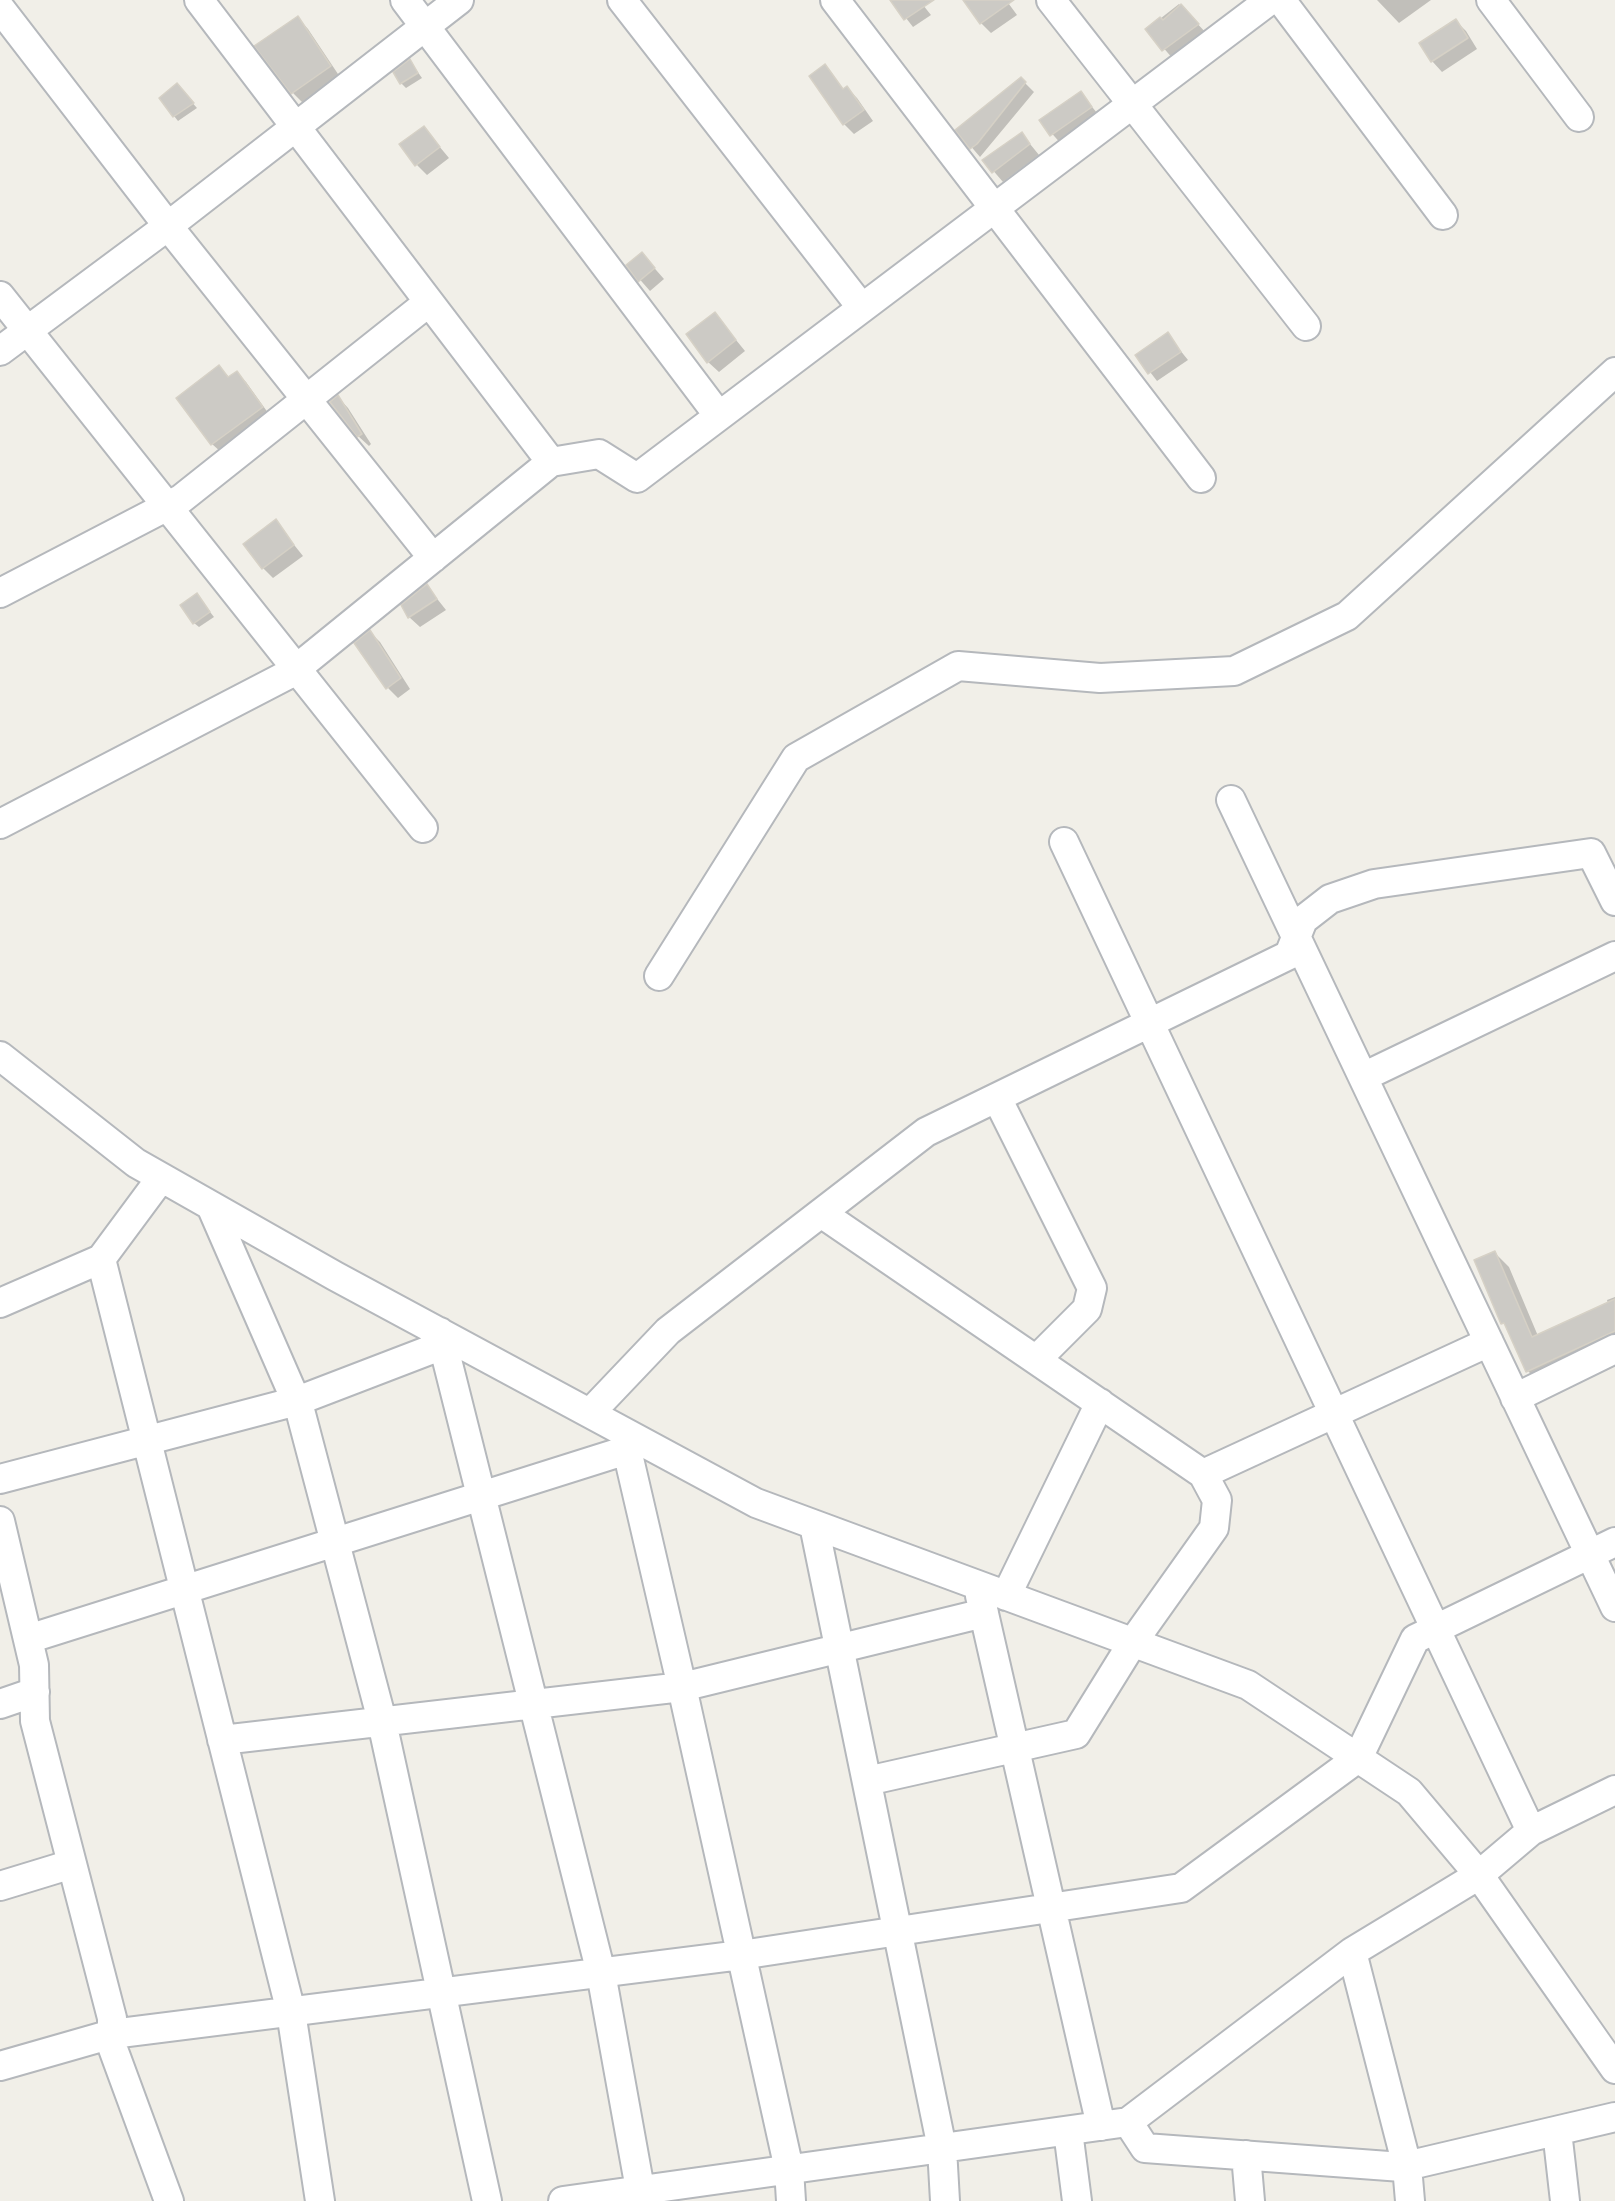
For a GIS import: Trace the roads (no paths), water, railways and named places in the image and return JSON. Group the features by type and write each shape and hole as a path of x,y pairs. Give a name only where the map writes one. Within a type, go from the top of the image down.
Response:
{"street":[{"path":"199,0 551,462"},
{"path":"405,0 718,417"},
{"path":"0,351 168,226 459,0"},
{"path":"622,0 862,308"},
{"path":"835,0 1201,478"},
{"path":"1051,0 1306,326"},
{"path":"0,824 297,669 551,462 599,454 637,478 1270,0"},
{"path":"1281,0 1443,215"},
{"path":"1491,0 1580,117"},
{"path":"0,8 168,226 433,558"},
{"path":"0,296 423,828"},
{"path":"0,593 181,499 429,302"},
{"path":"659,976 796,758 958,666 1100,678 1234,671 1347,616 1615,372"},
{"path":"1231,800 1615,1607"},
{"path":"1064,842 1532,1831"},
{"path":"590,1413 668,1330 926,1132 1288,955 1304,920 1330,899 1374,884 1591,853 1615,901"},
{"path":"1363,1077 1615,956"},
{"path":"0,1056 136,1163 442,1339 590,1413 627,1441 756,1503 1248,1685 1409,1792 1479,1875 1615,2069"},
{"path":"997,1098 1092,1288 1087,1309 1037,1359"},
{"path":"0,1303 101,1259 161,1178"},
{"path":"212,1206 297,1401 382,1721 487,2201"},
{"path":"821,1213 1203,1474 1217,1500 1214,1528 1132,1642 1076,1734 867,1781"},
{"path":"101,1259 291,2012 320,2201"},
{"path":"0,1479 297,1401 442,1339"},
{"path":"442,1339 601,1973 641,2195"},
{"path":"1203,1474 1489,1342"},
{"path":"1515,1398 1615,1350"},
{"path":"1006,1596 1100,1403"},
{"path":"28,1639 481,1496 627,1441"},
{"path":"627,1441 789,2169 791,2201"},
{"path":"0,1521 34,1665 35,1721 112,2018 112,2046 169,2201"},
{"path":"814,1525 942,2148 945,2201"},
{"path":"0,2066 112,2034 741,1955 1181,1888 1358,1758 1415,1639 1615,1542"},
{"path":"977,1585 1051,1908 1115,2124 1145,2148 1402,2168 1615,2117"},
{"path":"222,1740 682,1688 984,1613"},
{"path":"0,1704 35,1692"},
{"path":"563,2201 641,2195 789,2169 1115,2124 1352,1953 1479,1875 1532,1831 1615,1790"},
{"path":"0,1886 72,1864"},
{"path":"1352,1953 1407,2166 1410,2201"},
{"path":"1068,2131 1077,2201"},
{"path":"1557,2131 1565,2201"},
{"path":"1246,2155 1250,2201"}]}
